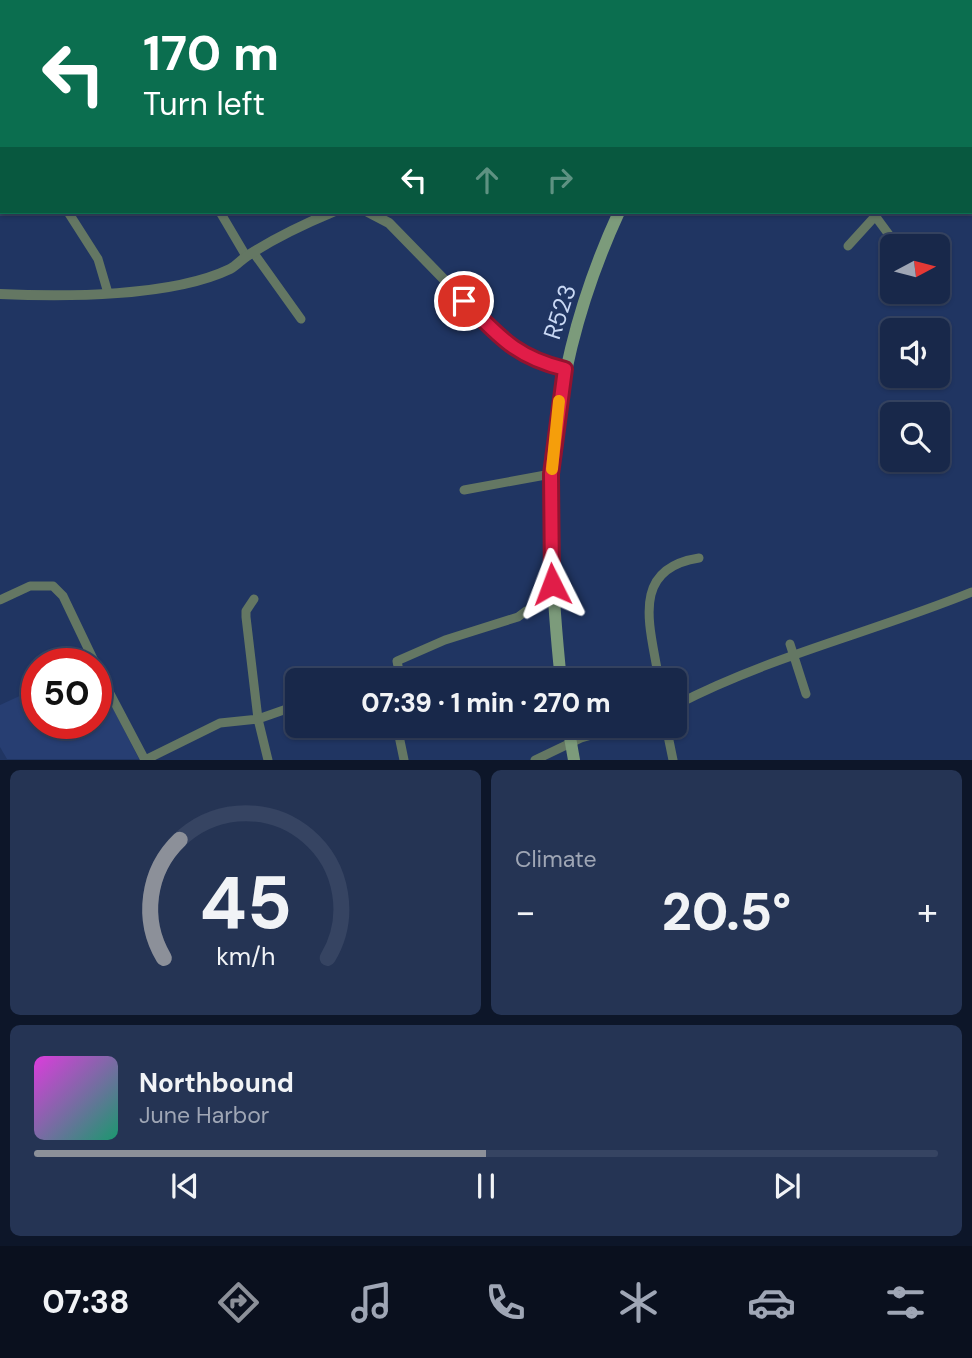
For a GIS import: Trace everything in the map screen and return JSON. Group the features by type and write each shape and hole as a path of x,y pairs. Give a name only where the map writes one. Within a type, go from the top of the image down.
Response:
{"main road":[{"name":"R523","path":"560,668 550,566 551,474 565,369 598,259 618,214"},
{"path":"570,738 574,760"}],"street":[{"path":"69,214 98,259 108,293"},
{"path":"223,214 250,254 301,319"},
{"path":"0,294 108,293 196,279 231,269 250,254 329,214"},
{"path":"372,214 389,223 506,343 535,362 565,369"},
{"path":"848,246 874,214"},
{"path":"876,214 889,234"},
{"path":"464,490 551,474"},
{"path":"657,668 648,598 657,581 672,568 699,558"},
{"path":"0,600 30,586 53,586 63,596 87,648"},
{"path":"687,700 792,649 906,619 972,592"},
{"path":"254,599 246,611 258,719 268,760"},
{"path":"399,668 397,661 445,640 518,617 526,611"},
{"path":"792,649 806,694"},
{"path":"112,697 145,760 220,723 258,719 285,710"},
{"path":"402,738 404,760"},
{"path":"535,760 581,738"},
{"path":"668,738 673,760"}],"shaded area":[{"path":"21,695 21,739 112,739 112,706 139,759 7,759 0,747 0,705"}],"slow traffic":[{"path":"552,469 559,401"}],"route":[{"path":"464,301 506,343 535,362 565,369 551,474 552,584"}]}
